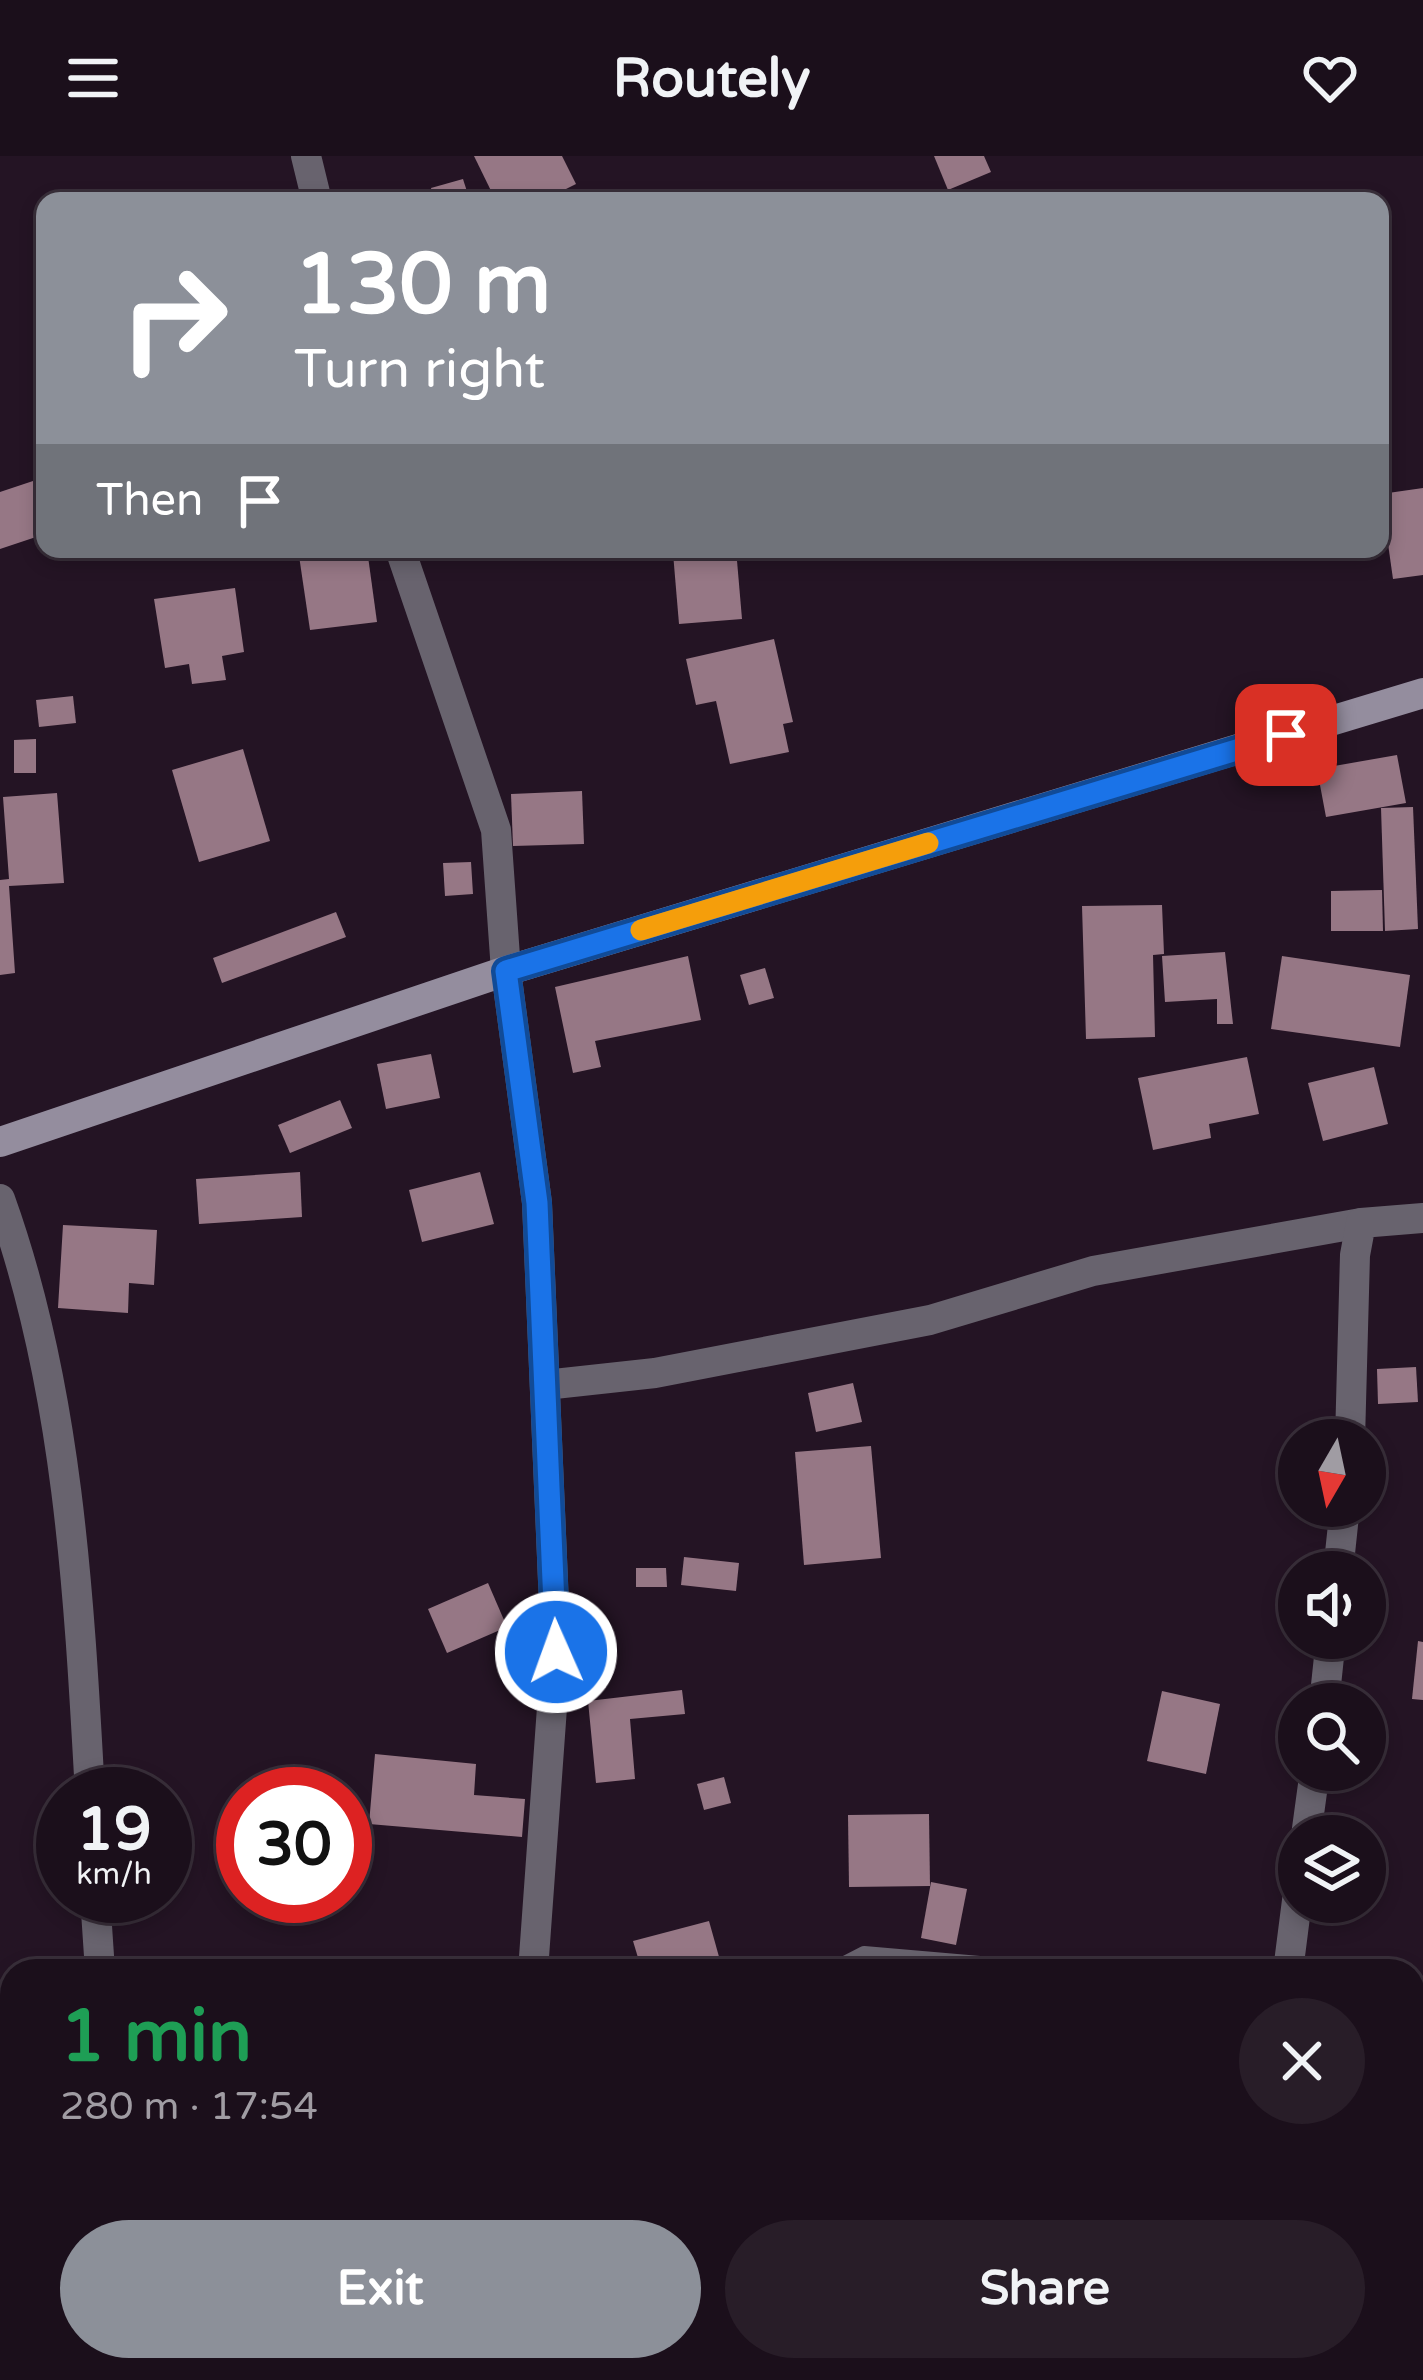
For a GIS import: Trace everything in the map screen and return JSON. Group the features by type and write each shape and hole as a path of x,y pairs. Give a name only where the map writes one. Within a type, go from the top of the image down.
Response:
{"main road":[{"path":"0,1142 506,971 1423,693"}],"street":[{"path":"306,156 314,192"},
{"path":"403,558 496,830 506,971 537,1203 556,1652 533,1959"},
{"path":"0,1199 32,1289 68,1498 88,1767"},
{"path":"545,1385 780,1350 931,1320 1094,1271 1361,1223 1423,1218"},
{"path":"1351,1419 1355,1255 1361,1223"},
{"path":"97,1923 99,1959"},
{"path":"1290,1959 1294,1923"}],"lane":[{"path":"855,1959 865,1954 923,1959"}],"building":[{"path":"474,156 562,156 576,184 560,192 492,192"},
{"path":"934,156 984,156 991,172 948,190"},
{"path":"463,179 467,192 432,192 431,188"},
{"path":"36,480 36,537 0,549 0,492"},
{"path":"1423,488 1423,575 1393,579 1389,493"},
{"path":"299,558 368,558 377,622 310,630"},
{"path":"673,558 737,558 742,619 679,624"},
{"path":"235,588 244,652 222,656 226,680 192,684 189,664 165,668 154,599"},
{"path":"774,639 793,722 783,724 789,752 730,764 716,701 696,705 686,659"},
{"path":"73,696 76,723 39,727 36,700"},
{"path":"36,739 36,773 14,773 14,740"},
{"path":"243,749 270,841 199,862 172,770"},
{"path":"1397,755 1406,803 1326,817 1317,769"},
{"path":"582,791 584,844 513,846 511,794"},
{"path":"57,793 64,883 9,886 15,973 0,975 0,880 9,879 3,797"},
{"path":"1413,807 1418,929 1385,931 1381,808"},
{"path":"471,862 473,894 445,896 443,863"},
{"path":"1382,890 1383,931 1331,931 1331,891"},
{"path":"1162,905 1164,954 1153,955 1155,1037 1086,1039 1082,906"},
{"path":"336,912 346,937 222,983 213,958"},
{"path":"1225,952 1233,1024 1217,1024 1217,999 1165,1002 1162,956"},
{"path":"688,956 701,1020 595,1041 601,1067 573,1073 555,987"},
{"path":"1282,956 1410,975 1400,1047 1271,1029"},
{"path":"765,968 774,998 749,1005 740,975"},
{"path":"431,1054 440,1098 386,1109 377,1064"},
{"path":"1247,1057 1259,1114 1209,1124 1211,1138 1153,1150 1138,1078"},
{"path":"1374,1067 1388,1124 1323,1141 1308,1083"},
{"path":"340,1100 352,1128 290,1153 278,1125"},
{"path":"300,1172 302,1217 199,1224 196,1179"},
{"path":"480,1172 494,1224 422,1242 409,1190"},
{"path":"63,1225 157,1230 154,1285 129,1283 128,1313 58,1308"},
{"path":"1416,1367 1418,1402 1378,1404 1377,1369"},
{"path":"853,1383 862,1422 816,1432 808,1393"},
{"path":"871,1446 881,1558 804,1565 795,1452"},
{"path":"684,1557 739,1563 736,1591 681,1585"},
{"path":"636,1568 666,1568 667,1587 636,1587"},
{"path":"488,1583 507,1627 447,1653 428,1609"},
{"path":"1418,1641 1423,1642 1423,1700 1412,1699"},
{"path":"604,1662 606,1688 578,1690 577,1664"},
{"path":"682,1690 685,1714 630,1719 635,1779 596,1783 588,1701"},
{"path":"1162,1691 1220,1704 1206,1774 1147,1761"},
{"path":"375,1754 476,1764 474,1795 525,1799 522,1837 372,1824"},
{"path":"724,1777 731,1803 704,1810 697,1784"},
{"path":"929,1814 930,1886 849,1887 848,1815"},
{"path":"931,1882 967,1889 956,1945 921,1938"},
{"path":"709,1921 720,1959 638,1959 633,1941"}],"slow traffic":[{"path":"641,930 928,843"}],"route":[{"path":"556,1652 537,1203 506,971 1286,735"}]}
